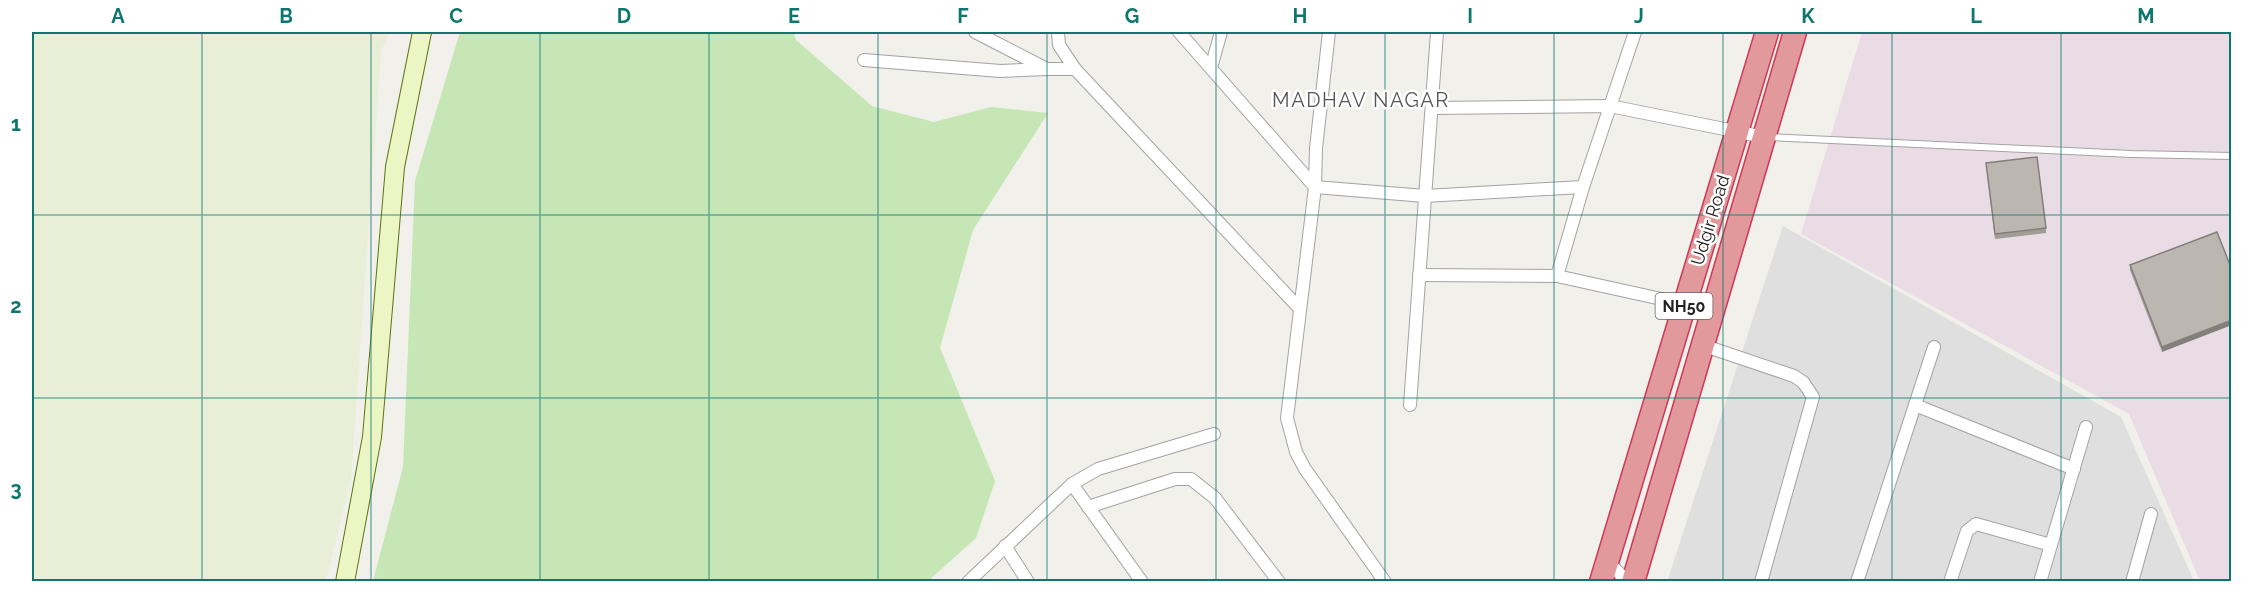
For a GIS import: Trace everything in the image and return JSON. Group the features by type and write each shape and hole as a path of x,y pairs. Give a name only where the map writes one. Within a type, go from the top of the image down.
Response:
{"highway":[{"name":"Udgir Road","path":"1604,571 1767,32"},
{"name":"Udgir Road","path":"1633,582 1795,32"}],"main road":[{"path":"345,582 372,437 395,167 422,32"}],"street":[{"path":"975,32 1047,69"},
{"path":"1058,32 1059,45 1075,69 1300,309"},
{"path":"1179,32 1315,187 1425,196 1583,187"},
{"path":"1211,68 1221,32"},
{"path":"1329,32 1316,148 1315,187 1287,418 1296,452 1386,582"},
{"path":"1410,405 1437,32"},
{"path":"1557,276 1583,187 1635,32"},
{"path":"864,60 1000,71 1075,69"},
{"path":"1432,108 1610,106 1764,137"},
{"path":"1419,275 1557,276 1684,304"},
{"path":"1702,345 1794,376 1803,382 1813,397 1761,582"},
{"path":"1857,582 1934,347"},
{"path":"1915,405 2074,469"},
{"path":"2040,582 2086,427"},
{"path":"968,582 1072,484 1098,469 1214,434"},
{"path":"1088,507 1176,479 1191,479 1215,498 1279,582"},
{"path":"1072,484 1142,582"},
{"path":"2132,582 2151,514"},
{"path":"1950,582 1967,531 1972,525 1976,524 2051,545"},
{"path":"1005,546 1028,582"},
{"path":"1604,571 1628,582"}],"lane":[{"path":"1764,137 2131,154 2232,156"}],"shaded area":[{"path":"1862,32 2231,32 2231,581 2200,581 2129,414 1801,234"},
{"path":"1783,226 2121,417 2194,581 1667,582"}],"green space":[{"path":"32,32 390,32 381,51 351,478 326,581 32,581"},
{"path":"460,32 793,32 796,40 872,106 934,122 991,107 1048,113 973,230 940,348 995,481 976,538 928,581 373,581 403,467 415,181"}],"building":[{"path":"2037,157 2046,228 1995,234 1986,163"},
{"path":"2217,232 2232,270 2232,320 2162,347 2130,265"}],"district":[{"name":"MADHAV NAGAR","path":"1361,100"}]}
